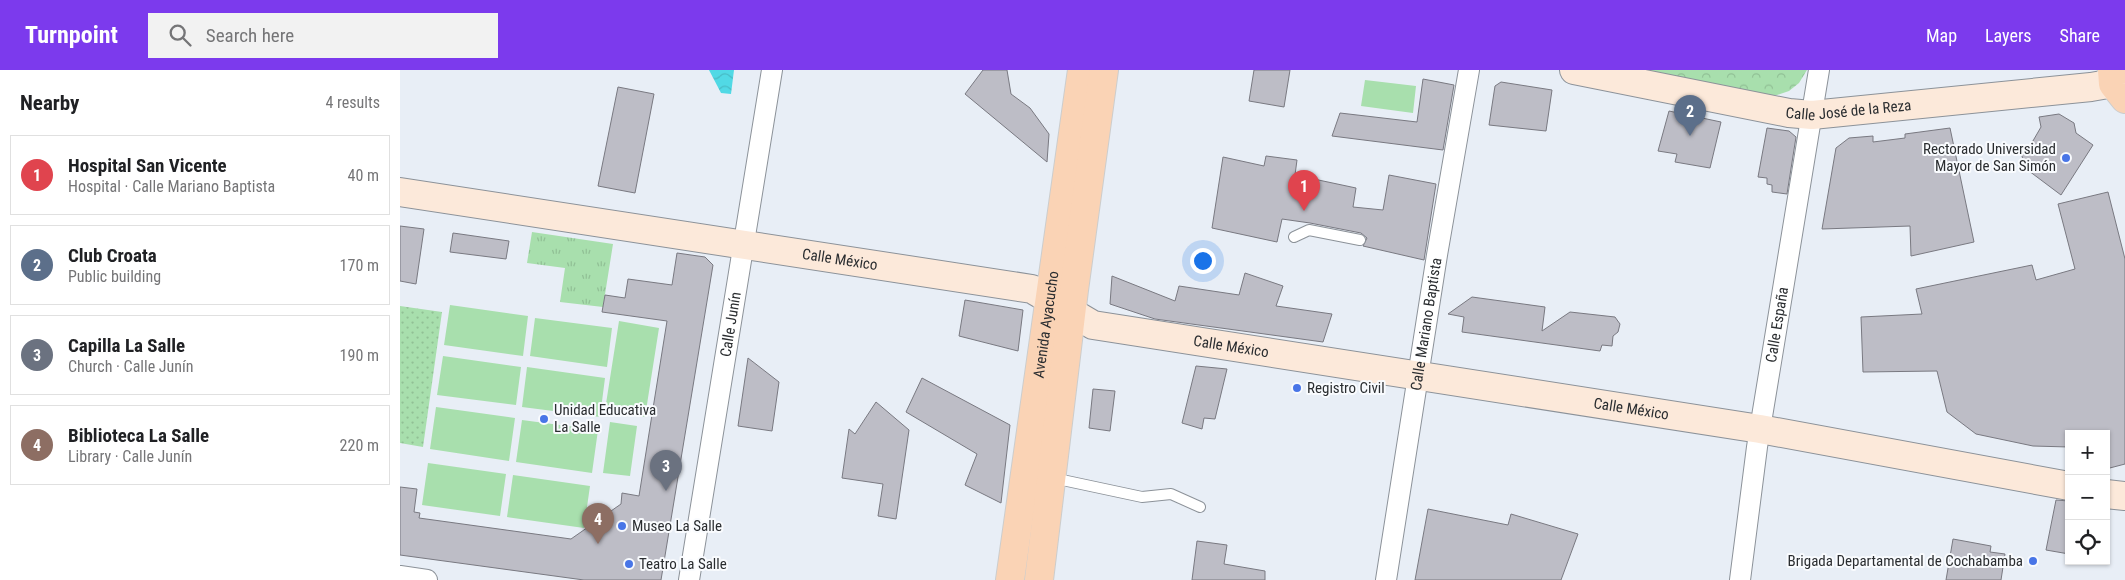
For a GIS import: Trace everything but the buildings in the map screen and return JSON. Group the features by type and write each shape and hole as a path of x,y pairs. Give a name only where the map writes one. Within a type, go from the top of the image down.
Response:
{"main road":[{"name":"Avenida Ayacucho","path":"1039,580 1052,478 1061,307 1082,70"},
{"name":"Avenida Ayacucho","path":"1010,580 1104,70"},
{"name":"Calle José de la Reza","path":"1574,70 1812,115 2119,83"},
{"name":"Calle México","path":"400,192 1032,289 1093,325 1418,374 1760,429 2065,485"},
{"path":"2110,494 2125,496"}],"street":[{"name":"Calle Junín","path":"689,580 772,70"},
{"name":"Calle Mariano Baptista","path":"1386,580 1418,374 1431,254 1469,70"},
{"name":"Calle España","path":"1740,580 1760,429 1819,70"},
{"path":"400,576 427,580"}],"lane":[{"path":"1294,237 1310,230 1360,240"},
{"path":"1052,478 1142,497 1172,494 1200,507"}],"green space":[{"path":"1635,70 1807,70 1799,83 1789,91 1777,95 1757,95"},
{"path":"1365,80 1416,86 1413,113 1361,106"},
{"path":"532,232 613,244 603,307 560,302 565,268 527,263"},
{"path":"450,305 528,316 523,356 444,345"},
{"path":"400,306 442,312 423,447 400,443"},
{"path":"535,318 612,328 607,367 530,356"},
{"path":"619,321 659,328 645,417 605,410"},
{"path":"443,356 521,367 516,405 437,395"},
{"path":"527,367 605,378 600,417 522,407"},
{"path":"436,407 515,418 509,461 430,449"},
{"path":"522,420 598,430 592,473 516,462"},
{"path":"610,422 637,426 630,476 603,473"},
{"path":"428,463 506,474 500,516 422,505"},
{"path":"513,475 590,486 584,528 507,517"}],"water":[{"path":"709,70 734,70 731,94 721,93"}],"place":[{"name":"Club Croata","path":"1690,136"},
{"name":"Rectorado Universidad Mayor de San Simón","path":"2066,158"},
{"name":"Hospital San Vicente","path":"1304,211"},
{"name":"Registro Civil","path":"1297,388"},
{"name":"Unidad Educativa La Salle","path":"544,419"},
{"name":"Capilla La Salle","path":"666,491"},
{"name":"Museo La Salle","path":"622,526"},
{"name":"Biblioteca La Salle","path":"598,544"},
{"name":"Brigada Departamental de Cochabamba","path":"2033,561"},
{"name":"Teatro La Salle","path":"629,564"}]}
